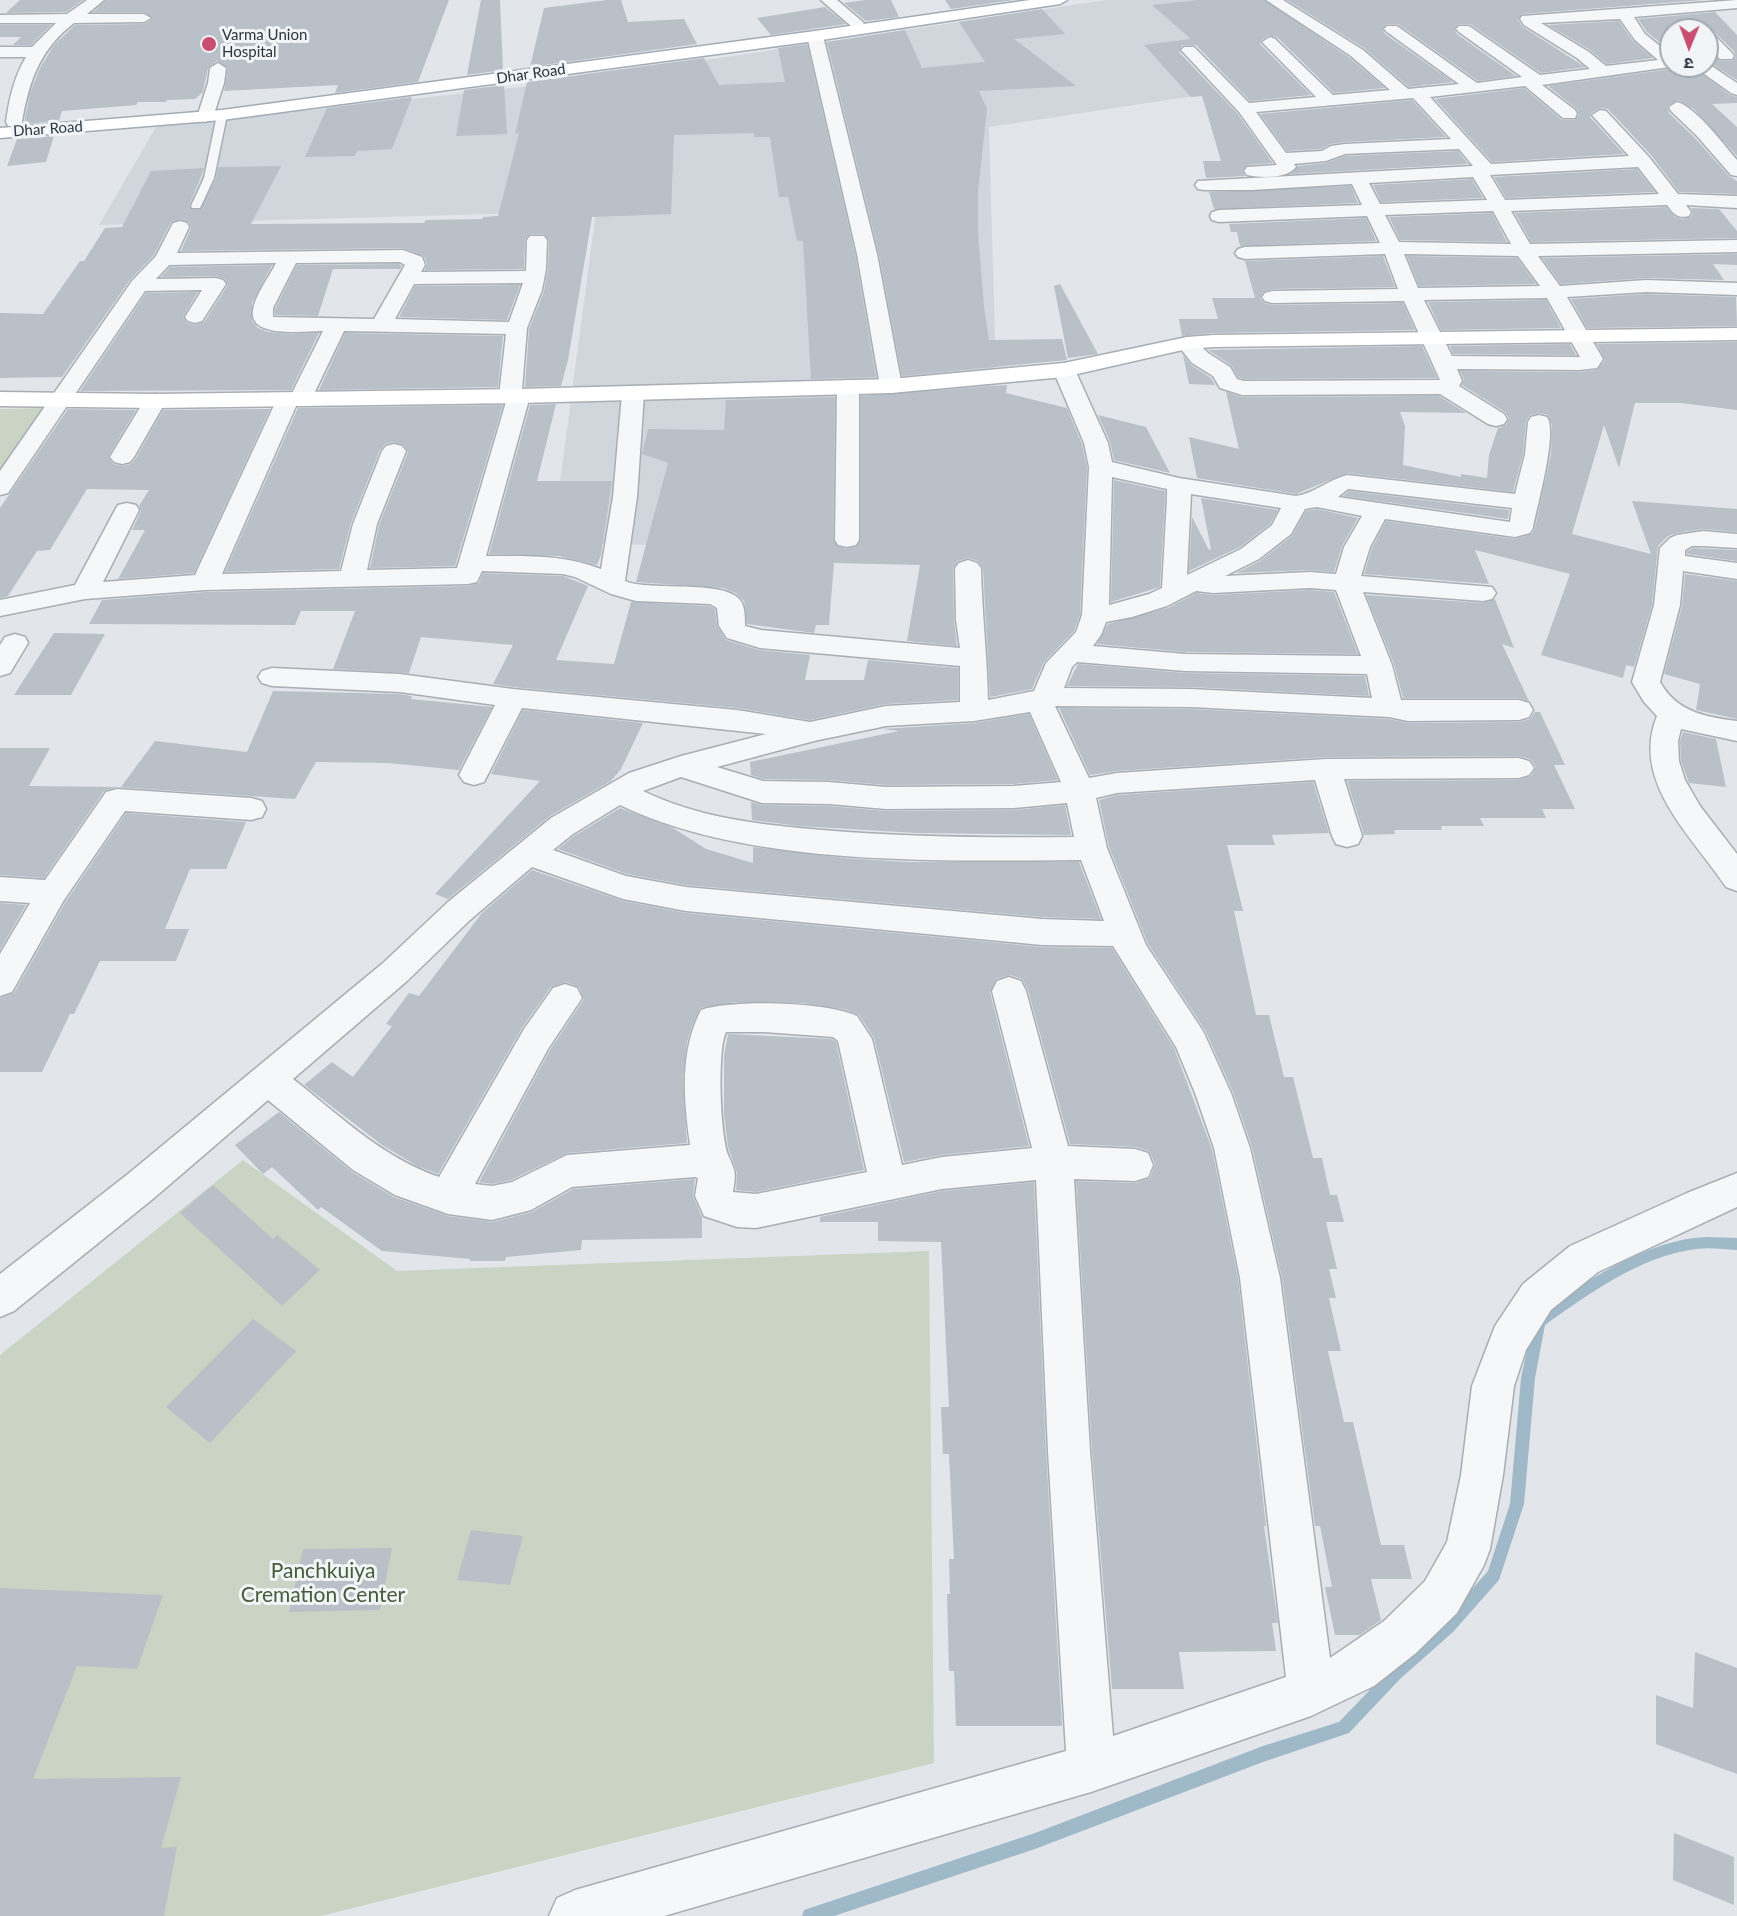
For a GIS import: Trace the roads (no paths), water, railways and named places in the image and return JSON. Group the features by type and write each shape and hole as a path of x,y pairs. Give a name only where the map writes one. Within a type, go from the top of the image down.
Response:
{"main road":[{"name":"Dhar Road","path":"0,133 207,111 532,70 1011,0"},
{"name":"Dhar Road","path":"7,123 207,111 222,116 815,36 1050,1"},
{"path":"0,399 155,401 514,396 891,386 1064,370 1187,344 1245,340 1737,334"}],"street":[{"path":"7,123 27,67 36,52 67,19 97,0"},
{"path":"828,0 856,23"},
{"path":"1273,0 1357,53 1412,100 1437,111 1464,144 1482,171 1498,206 1554,292 1591,354 1592,360 1588,363 1444,362"},
{"path":"1602,71 1583,55 1527,19 1624,15 1737,4"},
{"path":"1688,10 1694,18"},
{"path":"0,11 81,11"},
{"path":"1624,15 1648,44 1659,53"},
{"path":"0,19 144,18"},
{"path":"1392,29 1474,88"},
{"path":"1464,29 1533,81 1569,114"},
{"path":"815,36 867,254 891,386"},
{"path":"1270,42 1329,101"},
{"path":"1719,49 1726,56 1719,57"},
{"path":"1189,50 1245,108 1287,167 1253,171"},
{"path":"0,52 36,52"},
{"path":"1245,108 1329,101 1412,100 1474,88 1659,64"},
{"path":"207,111 219,68"},
{"path":"1719,75 1737,75"},
{"path":"1719,77 1737,90"},
{"path":"1677,107 1703,132 1737,171"},
{"path":"1600,115 1642,161 1706,245"},
{"path":"1317,118 1341,116"},
{"path":"1257,124 1281,122"},
{"path":"1283,159 1326,156 1337,150 1346,149 1464,144"},
{"path":"1204,185 1252,185 1642,161"},
{"path":"1358,179 1444,362 1451,381 1445,387"},
{"path":"1219,216 1671,199 1737,202"},
{"path":"0,488 139,285 164,259 180,227"},
{"path":"0,608 85,591 205,582 468,576 514,396 517,328 532,290 537,240"},
{"path":"1245,253 1392,248 1737,246"},
{"path":"164,259 403,256 415,261 381,325"},
{"path":"289,258 263,308 263,320 270,324 338,323 517,328"},
{"path":"407,278 534,277"},
{"path":"139,285 216,284 195,317"},
{"path":"1272,297 1554,292 1616,286 1737,289"},
{"path":"205,582 295,398 338,323"},
{"path":"1187,344 1200,358 1222,372 1232,386 1242,388 1445,387 1496,419"},
{"path":"1064,370 1096,443 1101,467 1095,615 1088,635 1060,663 1042,700 1080,791 1092,848 1131,950 1191,1041 1214,1093 1232,1148 1260,1278 1311,1692"},
{"path":"847,540 848,387"},
{"path":"611,585 624,497 633,394"},
{"path":"122,457 155,401"},
{"path":"1101,467 1179,485 1515,530 1521,528 1537,454 1539,422"},
{"path":"352,580 365,524 394,451"},
{"path":"1095,615 1123,611 1158,600 1250,554 1282,529 1307,502 1347,482 1525,502"},
{"path":"1179,485 1180,513 1173,566 1185,588"},
{"path":"85,591 127,510"},
{"path":"1377,511 1357,547 1346,583 1378,665 1389,708"},
{"path":"1737,541 1688,539 1678,542 1673,548 1667,605 1646,682 1654,699 1672,714 1697,725 1737,731"},
{"path":"1670,561 1737,571"},
{"path":"471,563 558,566 593,574 611,585 634,593 665,596 705,594 720,598 730,604 732,626 736,632 746,636 973,658"},
{"path":"968,568 975,711"},
{"path":"1185,588 1310,580 1483,593"},
{"path":"0,667 15,643"},
{"path":"1070,652 1179,662 1378,665"},
{"path":"272,677 400,683 513,698 737,720 814,731"},
{"path":"474,775 513,698"},
{"path":"0,1298 141,1186 395,972 459,911 528,853 562,826 639,780 681,765 814,731 885,716 975,711 1042,700 1190,698 1389,708 1408,711 1519,710"},
{"path":"1672,714 1664,739 1665,768 1672,788 1685,810 1737,879"},
{"path":"681,765 762,792 829,793 886,798 1014,797 1080,791 1117,783 1326,769 1519,768"},
{"path":"1326,769 1347,836"},
{"path":"619,792 641,804 672,814 741,832 782,837 950,849 1092,848"},
{"path":"0,983 52,892 117,800 251,809"},
{"path":"528,853 622,887 686,899 1042,932 1126,934"},
{"path":"0,889 52,892"},
{"path":"1009,991 1054,1162 1069,1451 1091,1768"},
{"path":"448,1197 536,1039 565,998"},
{"path":"888,1182 855,1039 850,1030 843,1025 760,1016 713,1020 705,1034 702,1098 711,1164 718,1172 714,1196 717,1204 737,1210 756,1211 888,1182 942,1173 1054,1162 1135,1165"},
{"path":"268,1079 366,1160 408,1183 448,1197 492,1203 518,1198 567,1171 695,1161 711,1164"},
{"path":"575,1916 1091,1768 1311,1692 1357,1670 1400,1638 1441,1597 1468,1549 1482,1475 1493,1386 1509,1340 1536,1297 1584,1259 1733,1194"}],"lane":[{"path":"196,206 208,178 222,116"}],"waterway":[{"path":"810,1916 1035,1841 1263,1754 1344,1728 1395,1674 1448,1627 1494,1575 1517,1504 1528,1378 1539,1322 1592,1286 1649,1256 1696,1243 1737,1244"}],"place":[{"name":"Varma Union Hospital","path":"209,44"}],"park label":[{"name":"Panchkuiya Cremation Center","path":"323,1583"}]}
